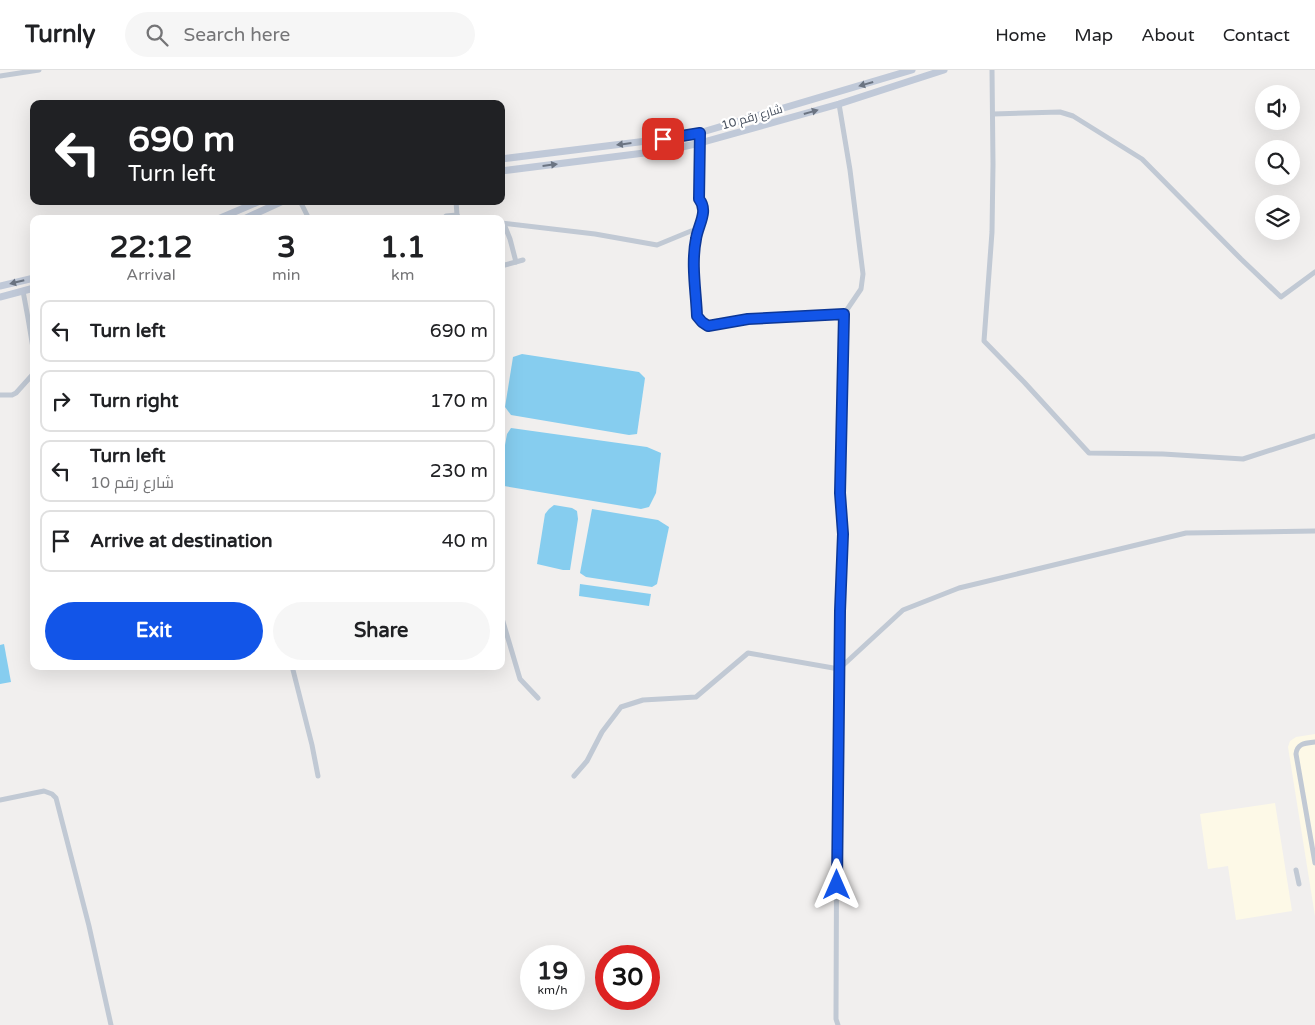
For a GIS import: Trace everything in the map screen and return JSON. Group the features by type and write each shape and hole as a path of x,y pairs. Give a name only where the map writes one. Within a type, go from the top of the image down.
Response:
{"main road":[{"name":"شارع رقم 10","path":"505,159 700,133 912,70"},
{"name":"شارع رقم 10","path":"505,170 668,150 700,143 839,104 944,70"},
{"path":"227,215 251,205"},
{"path":"253,215 274,205"},
{"path":"0,286 30,279"},
{"path":"0,297 30,289"}],"street":[{"path":"0,76 39,70"},
{"path":"992,70 992,232 984,341 1089,453 1163,454 1243,459 1315,436"},
{"path":"838,1025 836,1019 837,762 843,534 840,493 844,314 861,289 863,274 850,170 839,104"},
{"path":"993,114 1060,112 1073,116 1142,159 1281,297 1315,272"},
{"path":"700,133 699,199 703,204 703,213 697,231 694,251 697,316 708,326 748,319 844,314"},
{"path":"505,224 595,234 657,245 690,231 697,231"},
{"path":"505,230 510,239 516,262"},
{"path":"505,265 523,260"},
{"path":"23,291 30,330"},
{"path":"0,395 16,393 30,377"},
{"path":"839,669 903,610 959,588 1186,533 1315,531"},
{"path":"505,628 520,679 538,698"},
{"path":"574,776 587,761 602,732 621,707 643,700 696,697 748,653 839,669"},
{"path":"293,670 318,776"},
{"path":"1315,742 1301,744 1296,751 1315,863"},
{"path":"0,800 44,791 56,798 89,926 111,1025"},
{"path":"1296,870 1299,884"}],"shaded area":[{"path":"1315,734 1315,916 1288,747 1290,741 1296,737"},
{"path":"1275,803 1292,911 1236,920 1228,866 1208,869 1200,814"}],"water":[{"path":"522,354 639,372 645,378 637,434 629,435 511,415 505,407 513,357"},
{"path":"511,428 647,447 661,453 656,493 649,507 641,509 505,486 505,445 507,434"},
{"path":"554,505 572,508 577,511 578,519 570,570 537,564 545,514"},
{"path":"592,509 658,520 669,527 657,584 652,587 586,577 580,573"},
{"path":"580,584 651,594 649,606 579,596"},
{"path":"4,644 11,682 0,684 0,645"}],"route":[{"path":"663,139 700,133 699,199 703,204 703,213 697,231 694,251 697,316 702,322 708,326 748,319 844,314 840,493 843,534 837,752 837,885"}]}
